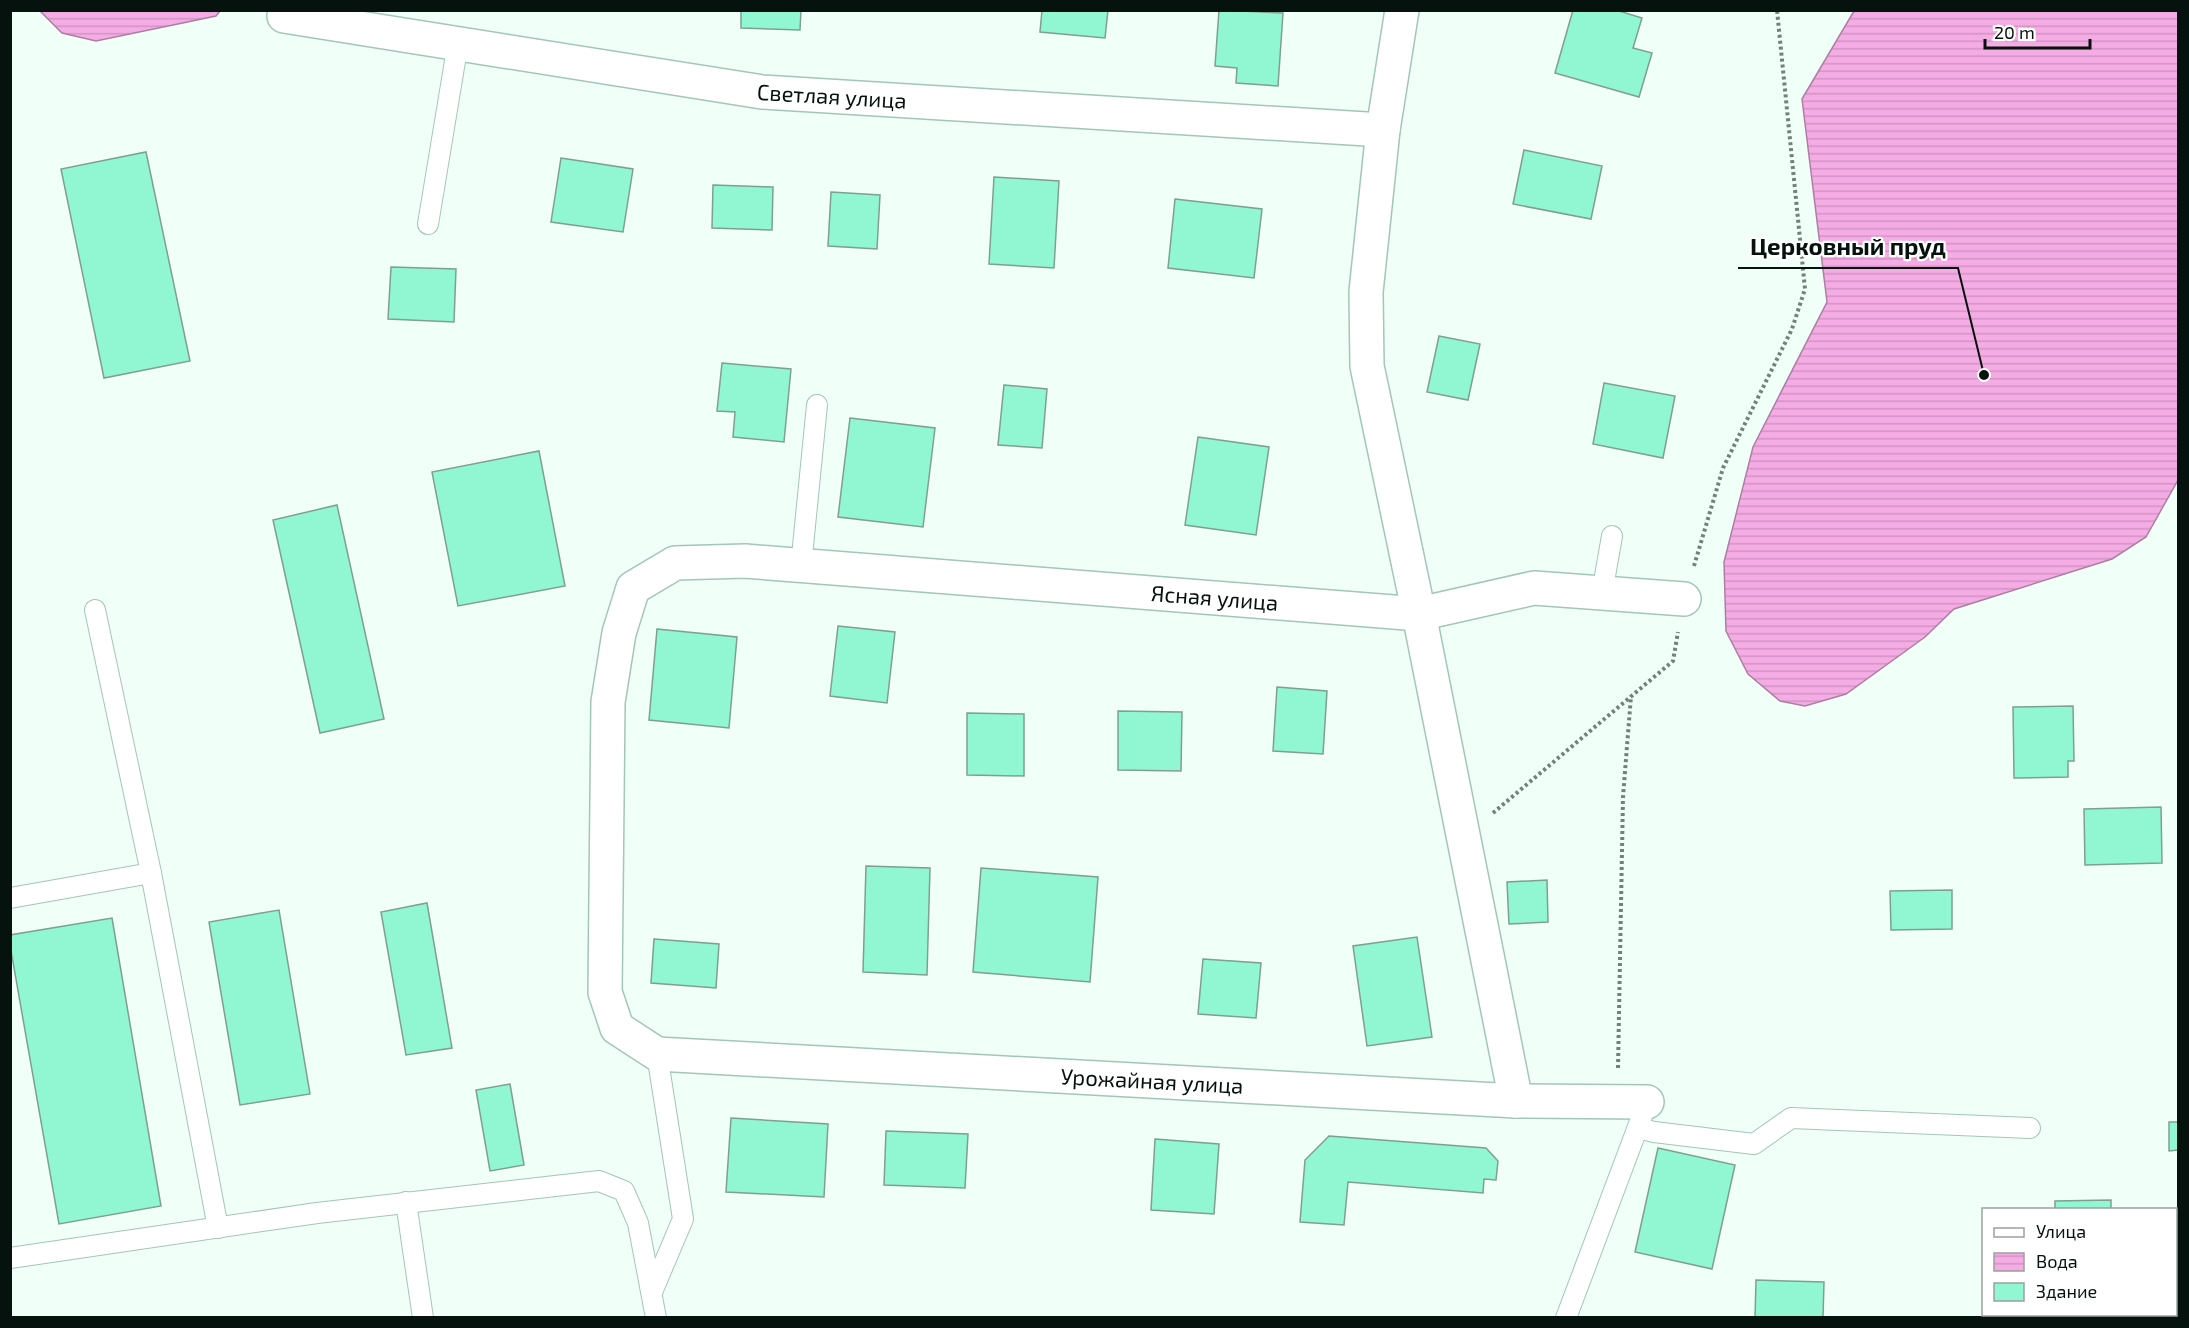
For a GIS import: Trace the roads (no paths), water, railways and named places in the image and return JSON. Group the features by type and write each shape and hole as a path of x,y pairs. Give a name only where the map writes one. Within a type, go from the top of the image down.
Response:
{"street":[{"path":"1402,10 1383,130 1366,292 1367,366 1516,1101"},
{"name":"Светлая улица","path":"284,16 762,92 1383,130"},
{"name":"Ясная улица","path":"657,1054 616,1028 605,992 608,702 619,633 633,588 675,563 745,561 1419,614 1534,588 1684,599"},
{"name":"Урожайная улица","path":"657,1054 1516,1101 1634,1110"}],"lane":[{"path":"428,224 458,44"},
{"path":"801,566 817,405"},
{"path":"1602,593 1612,536"},
{"path":"95,610 152,873 218,1228"},
{"path":"10,898 152,873"},
{"path":"652,1292 683,1219 657,1054"},
{"path":"1566,1317 1634,1110 1654,1132 1754,1144 1791,1118 2030,1128"},
{"path":"10,1258 406,1202 599,1181 624,1191 638,1223 656,1317"},
{"path":"406,1202 423,1317"}],"water":[{"path":"40,11 220,11 216,16 96,41 62,33"},
{"path":"1854,11 2178,11 2178,480 2146,537 2112,559 1954,609 1925,637 1846,694 1805,706 1780,701 1748,674 1726,631 1724,562 1753,447 1827,302 1802,99"}],"place":[{"name":"Церковный пруд","path":"1984,375"}]}
